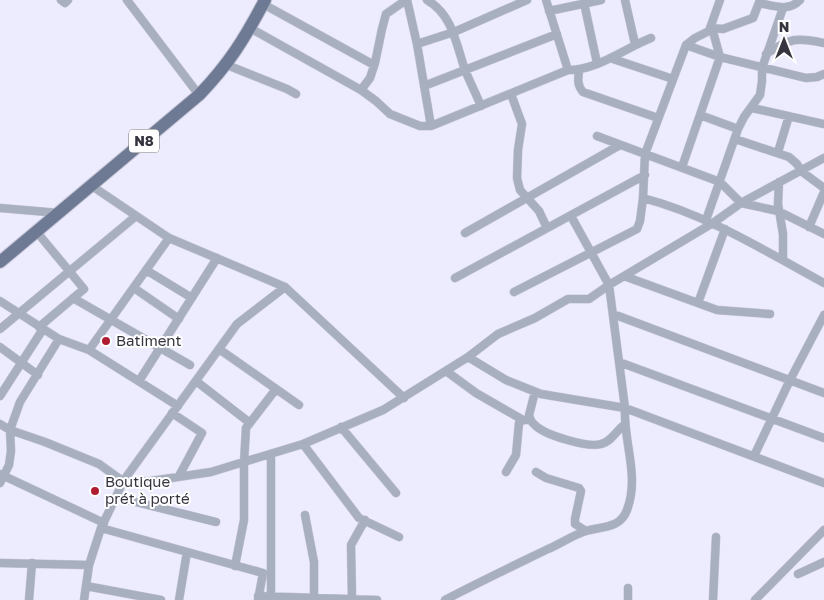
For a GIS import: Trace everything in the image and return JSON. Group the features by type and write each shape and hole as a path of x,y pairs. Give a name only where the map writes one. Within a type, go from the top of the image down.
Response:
{"main road":[{"name":"N8","path":"0,262 199,95 239,48 264,2"}],"street":[{"path":"61,0 65,3 68,0"},
{"path":"127,0 199,95"},
{"path":"136,10 138,0"},
{"path":"427,0 440,10 454,32 465,70 481,106"},
{"path":"417,44 454,32 506,4 526,0"},
{"path":"546,0 568,70"},
{"path":"549,11 601,0"},
{"path":"625,0 635,44"},
{"path":"514,292 637,229 643,198 644,154 686,45 695,38 709,32 712,28 720,0"},
{"path":"712,28 723,29 753,18 760,2 783,8 791,6 800,0"},
{"path":"362,90 370,78 386,14 402,1 417,44 431,126"},
{"path":"264,2 374,65"},
{"path":"584,3 597,63"},
{"path":"710,221 720,182 738,129 760,95 762,68 783,8"},
{"path":"250,28 362,90 390,114 420,126 431,126 568,70 579,71 651,38"},
{"path":"682,167 720,57 712,28"},
{"path":"424,86 557,34"},
{"path":"766,54 786,42 802,38 824,43"},
{"path":"686,45 720,57 806,78 818,77 824,74"},
{"path":"610,58 673,80"},
{"path":"226,65 296,94"},
{"path":"579,71 578,80 583,92 658,118"},
{"path":"511,94 522,124 518,150 517,178 520,190 539,211 547,228"},
{"path":"752,108 824,124"},
{"path":"700,115 738,129"},
{"path":"778,152 789,116"},
{"path":"597,136 720,182 740,203 778,211 824,234"},
{"path":"735,139 778,152 793,160 798,164 800,171 824,188"},
{"path":"465,233 620,145"},
{"path":"0,424 10,430 99,464 124,482 151,481 211,472 302,444 383,410 468,357 498,334 535,318 568,299 589,299 740,203 824,158"},
{"path":"455,278 645,176"},
{"path":"779,182 778,211 782,234 783,260"},
{"path":"92,186 169,238 285,287 404,398"},
{"path":"809,226 824,192"},
{"path":"643,198 670,205 710,221 824,283"},
{"path":"0,208 59,212"},
{"path":"0,328 136,216"},
{"path":"445,600 586,530 615,524 622,519 627,511 630,500 632,468 629,443 624,425 625,408 609,285 570,216"},
{"path":"698,303 725,229"},
{"path":"0,396 22,363 41,328 84,289 36,231"},
{"path":"89,350 169,238"},
{"path":"139,381 217,258"},
{"path":"146,270 192,298"},
{"path":"624,276 717,310 770,314"},
{"path":"84,600 89,565 102,526 139,457 237,324 285,287"},
{"path":"134,288 179,319"},
{"path":"73,298 190,366"},
{"path":"0,301 59,339 89,350 178,406"},
{"path":"612,314 824,393"},
{"path":"754,456 790,380 824,315"},
{"path":"59,339 20,402 10,430 11,450 9,465 1,478 102,526 263,573 258,598 377,600"},
{"path":"0,347 38,375"},
{"path":"219,349 299,405"},
{"path":"468,357 506,380 535,392 581,402 625,408 824,483"},
{"path":"619,362 824,438"},
{"path":"446,371 476,393 549,434 592,445 600,445 612,438 624,425"},
{"path":"196,381 250,423"},
{"path":"235,566 244,520 246,428 276,389"},
{"path":"527,420 535,392"},
{"path":"172,413 202,433 180,476"},
{"path":"506,472 516,455 519,423 527,420"},
{"path":"342,427 396,493"},
{"path":"302,444 359,518 399,537"},
{"path":"271,454 271,597"},
{"path":"536,472 546,478 579,488 581,492 575,524 586,530"},
{"path":"116,497 216,522"},
{"path":"305,515 314,562 314,598"},
{"path":"352,599 351,545 365,520"},
{"path":"755,600 824,530"},
{"path":"713,600 716,537"},
{"path":"179,600 187,552"},
{"path":"0,563 32,562 89,565"},
{"path":"29,600 32,562"},
{"path":"798,574 824,562"},
{"path":"86,586 162,600"},
{"path":"628,588 628,600"}],"place":[{"name":"Batiment","path":"106,341"},
{"name":"Boutique prét à porté","path":"95,491"}]}
